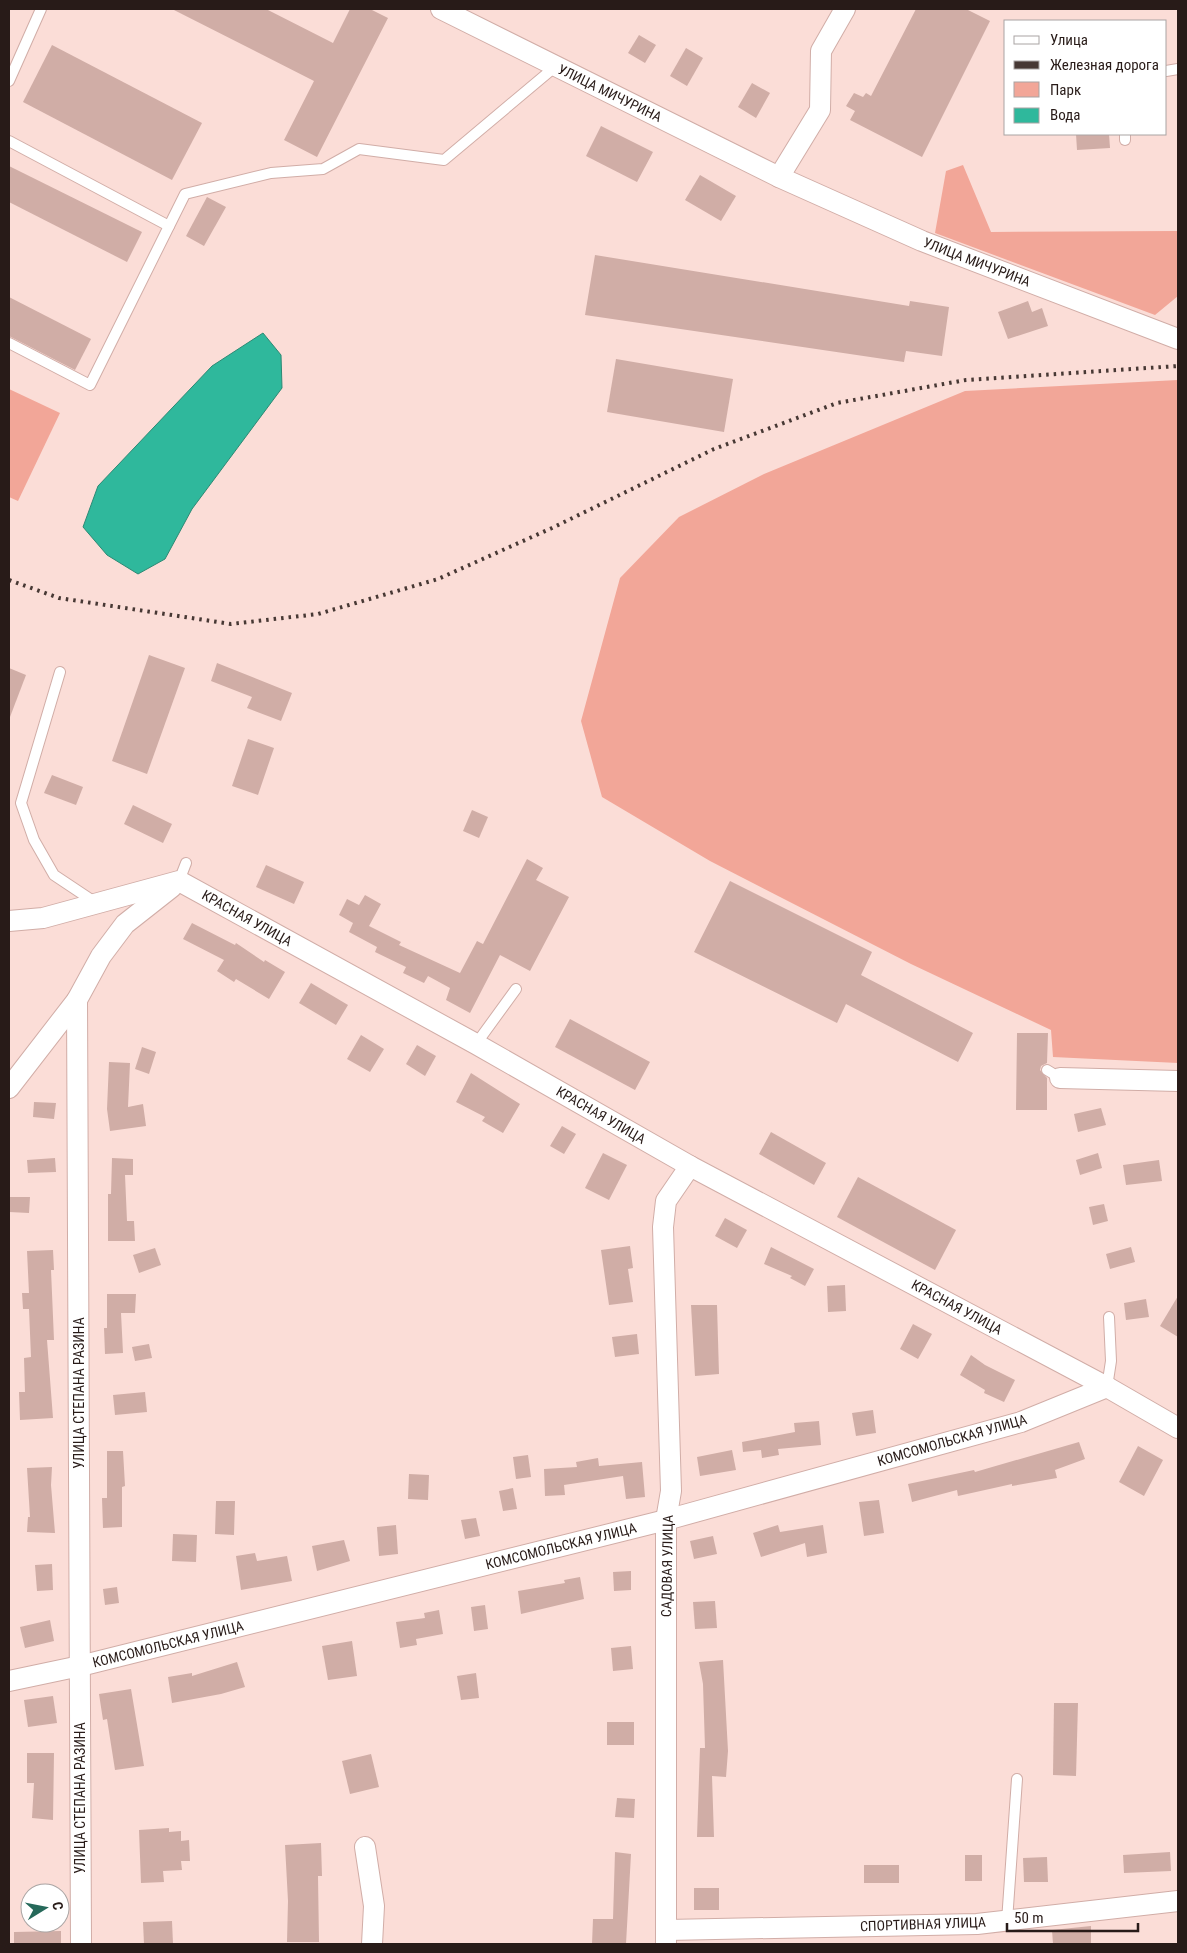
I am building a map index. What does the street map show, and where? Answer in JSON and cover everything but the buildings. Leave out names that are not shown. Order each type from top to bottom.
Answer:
[{"type":"street","name":"УЛИЦА МИЧУРИНА","points":[[441,9],[779,176],[922,241],[1177,338]]},
{"type":"street","points":[[779,176],[820,110],[821,51],[845,9]]},
{"type":"street","points":[[9,921],[43,918],[97,904],[183,872]]},
{"type":"street","name":"УЛИЦА СТЕПАНА РАЗИНА","points":[[81,1944],[78,1000],[101,956],[125,924],[183,872]]},
{"type":"street","name":"КРАСНАЯ УЛИЦА","points":[[183,872],[476,1044],[690,1166],[1107,1387],[1178,1428]]},
{"type":"street","points":[[9,1088],[78,1000]]},
{"type":"street","points":[[1054,1074],[1178,1080]]},
{"type":"street","name":"САДОВАЯ УЛИЦА","points":[[667,1937],[666,1520],[671,1491],[663,1227],[666,1201],[690,1166]]},
{"type":"street","name":"КОМСОМОЛЬСКАЯ УЛИЦА","points":[[9,1681],[80,1666],[666,1520],[1021,1422],[1107,1387]]},
{"type":"street","points":[[365,1847],[374,1906],[372,1944]]},
{"type":"street","name":"СПОРТИВНАЯ УЛИЦА","points":[[667,1937],[977,1924],[1178,1901]]},
{"type":"lane","points":[[9,81],[41,9]]},
{"type":"lane","points":[[9,343],[90,385],[185,194],[270,173],[323,169],[359,149],[444,160],[556,66]]},
{"type":"lane","points":[[9,141],[169,226]]},
{"type":"lane","points":[[60,672],[21,803],[34,840],[54,874],[97,904]]},
{"type":"lane","points":[[476,1044],[516,989]]},
{"type":"lane","points":[[1107,1387],[1111,1361],[1109,1318]]},
{"type":"lane","points":[[1007,1921],[1017,1779]]},
{"type":"green space","points":[[963,165],[991,232],[1178,231],[1178,296],[1155,315],[935,233],[946,171]]},
{"type":"green space","points":[[1178,380],[1178,1063],[1053,1057],[1051,1030],[911,964],[710,861],[602,797],[581,721],[620,578],[679,517],[764,474],[965,391]]},
{"type":"green space","points":[[9,389],[60,413],[18,501],[9,497]]},
{"type":"water","points":[[263,333],[281,355],[282,388],[192,509],[165,559],[138,574],[107,555],[83,527],[98,486],[212,366]]},
{"type":"railway","points":[[9,580],[59,598],[231,624],[318,614],[438,579],[552,528],[714,449],[837,403],[966,380],[1178,366]]}]
